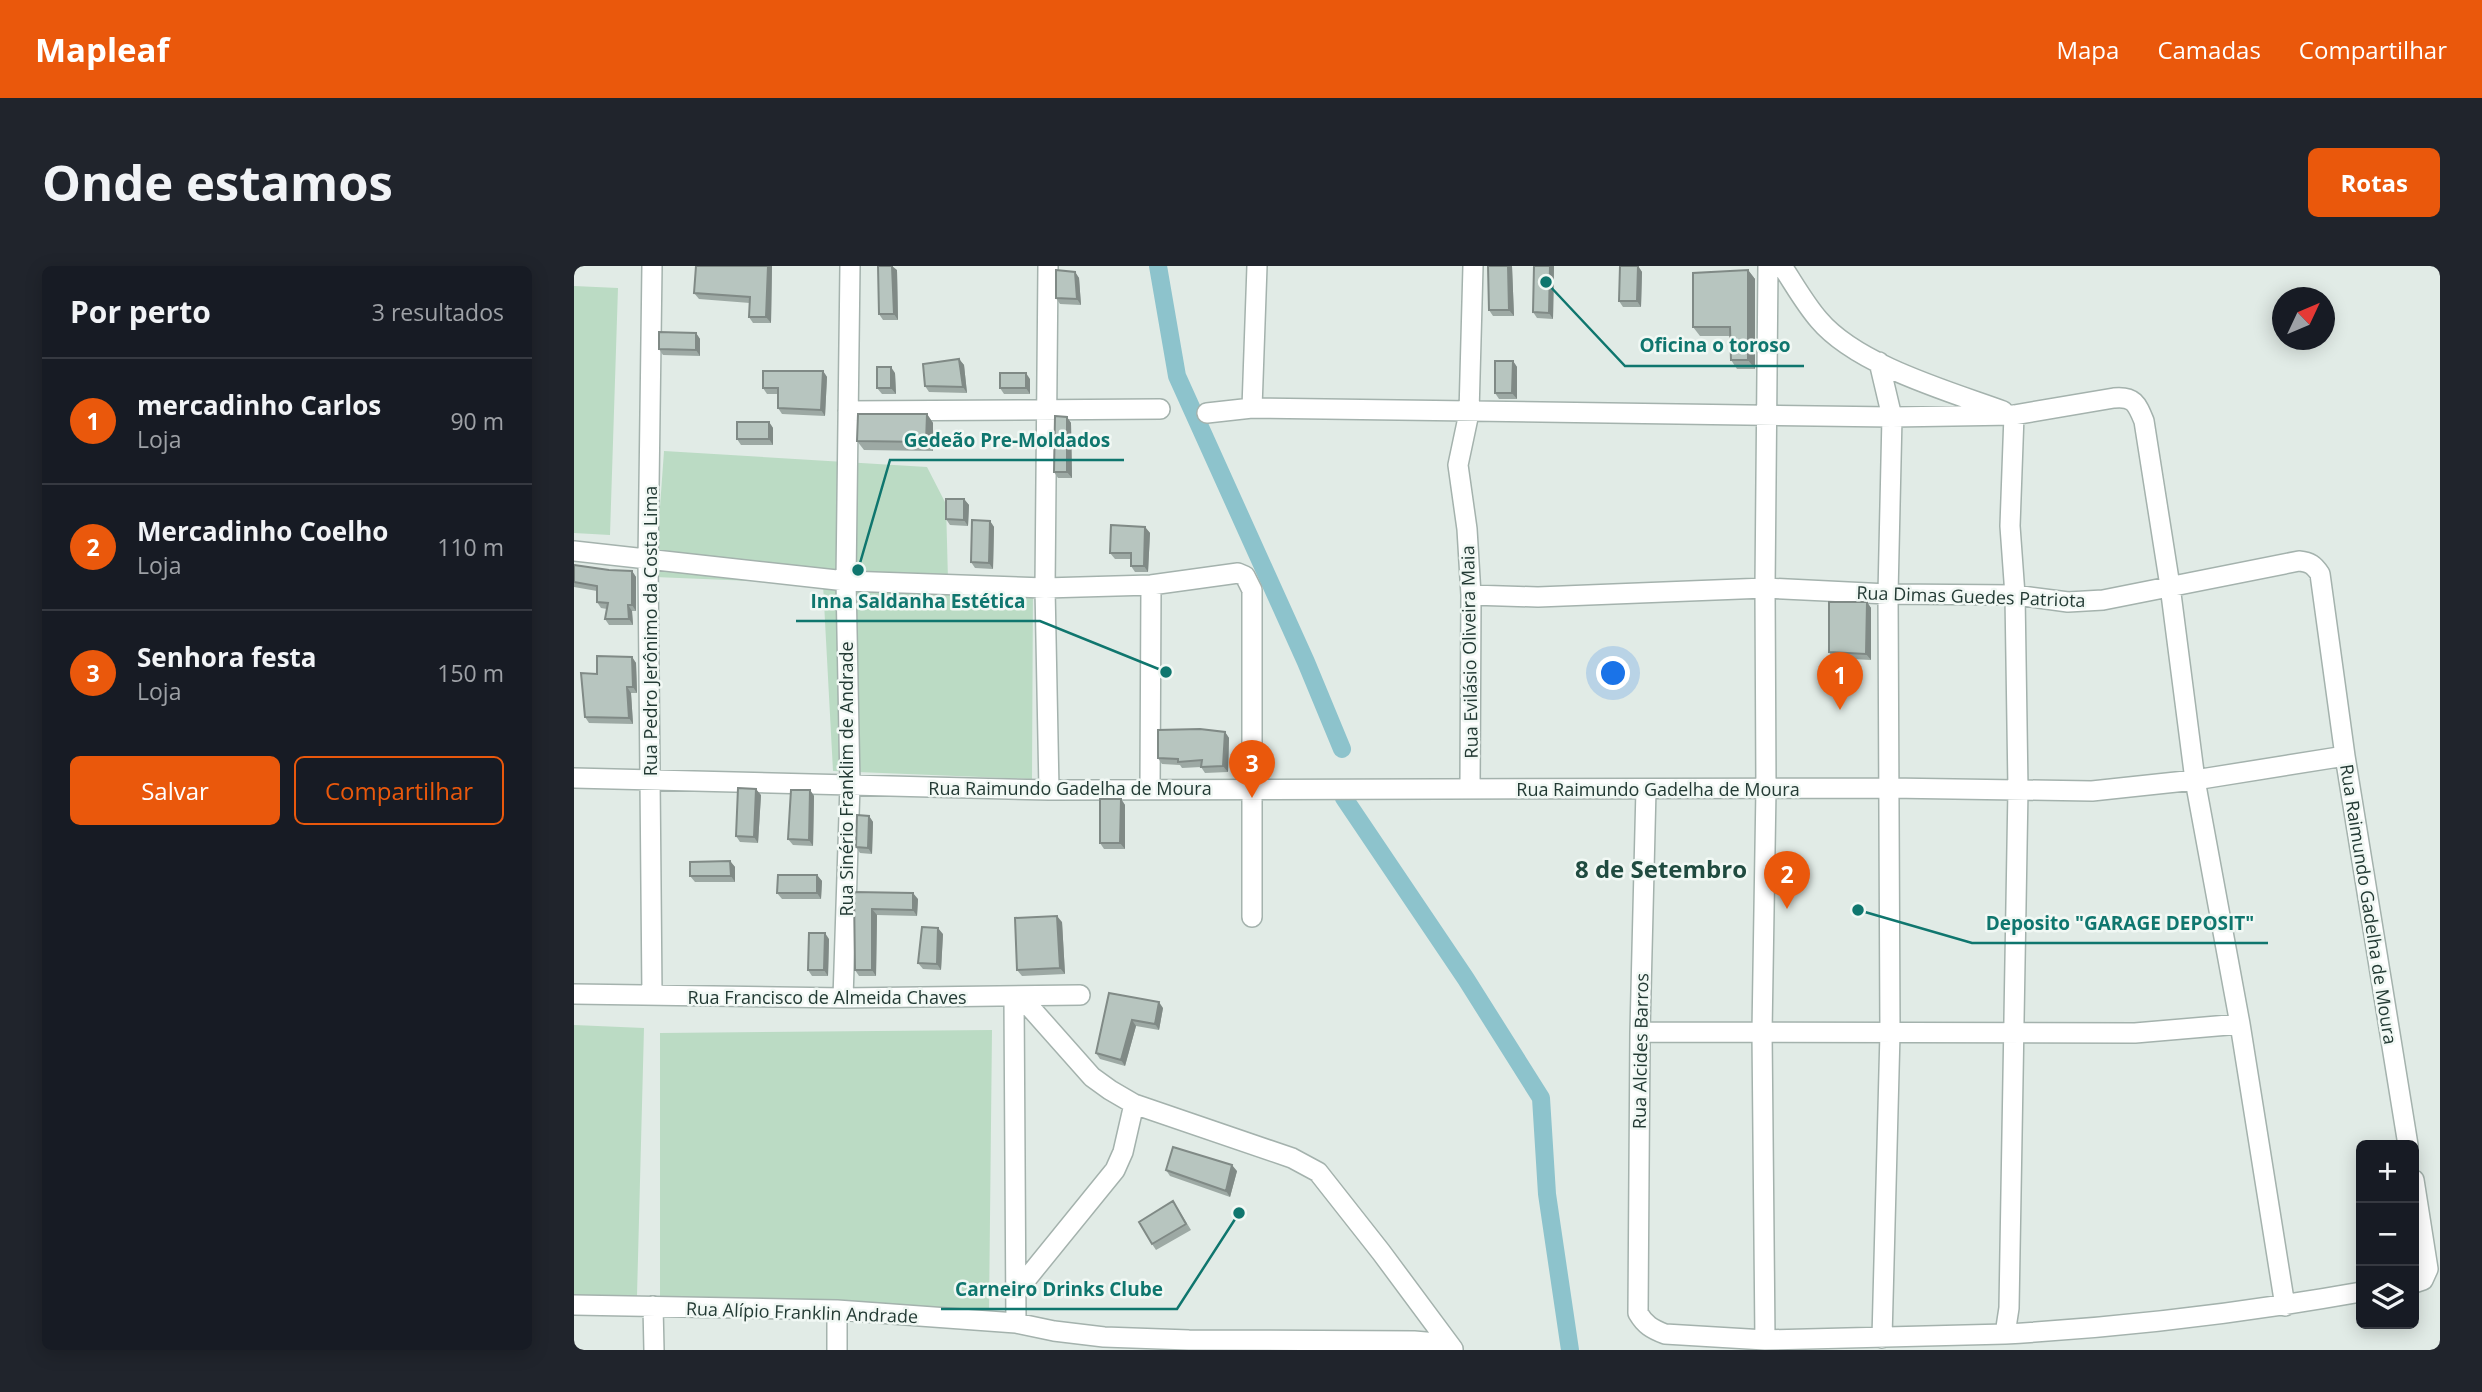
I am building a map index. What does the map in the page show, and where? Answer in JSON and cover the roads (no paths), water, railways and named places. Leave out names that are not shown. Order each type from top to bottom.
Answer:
[{"type":"street","name":"Rua Pedro Jerônimo da Costa Lima","points":[[652,266],[648,561],[652,995]]},
{"type":"street","name":"Rua Sinério Franklim de Andrade","points":[[843,998],[850,785],[846,581],[850,266]]},
{"type":"street","points":[[1048,266],[1045,588],[1049,790]]},
{"type":"street","points":[[1252,408],[1257,266]]},
{"type":"street","name":"Rua Evilásio Oliveira Maia","points":[[1470,788],[1471,595],[1467,529],[1458,465],[1469,413],[1473,266]]},
{"type":"street","points":[[1768,266],[1762,1032],[1765,1340],[2005,1334],[2159,1322],[2285,1306],[2356,1293]]},
{"type":"street","points":[[1782,266],[1819,321],[1844,342],[1910,376],[2014,415]]},
{"type":"street","points":[[1879,362],[1892,417],[1888,594],[1890,1033],[1882,1338]]},
{"type":"street","points":[[1207,412],[1252,408],[1892,417],[2014,415],[2125,397],[2137,404],[2144,421],[2195,780],[2240,1024],[2285,1306]]},
{"type":"street","points":[[848,411],[1160,409]]},
{"type":"street","points":[[2005,1334],[2008,1308],[2018,789],[2015,594],[2010,526],[2014,415]]},
{"type":"street","points":[[574,551],[846,581],[1045,588],[1151,585],[1238,573],[1245,576],[1252,590],[1252,917]]},
{"type":"street","name":"Rua Dimas Guedes Patriota","points":[[1471,595],[1538,597],[1765,588],[1888,594],[2015,594],[2068,602],[2090,601],[2299,561],[2314,566],[2320,574],[2345,756]]},
{"type":"street","points":[[1150,790],[1151,585]]},
{"type":"street","name":"Rua Raimundo Gadelha de Moura","points":[[574,778],[1049,790],[1890,788],[2092,791],[2195,780],[2345,756],[2407,1140]]},
{"type":"street","name":"Rua Alcides Barros","points":[[1646,789],[1640,1032],[1639,1313],[1652,1329],[1665,1334],[1765,1340]]},
{"type":"street","name":"Rua Francisco de Almeida Chaves","points":[[574,994],[843,998],[1080,995]]},
{"type":"street","points":[[1018,997],[1092,1077],[1110,1090],[1134,1104],[1292,1158],[1318,1172],[1452,1347]]},
{"type":"street","points":[[1016,1323],[1018,997]]},
{"type":"street","points":[[1640,1032],[2134,1033],[2240,1024]]},
{"type":"street","points":[[1016,1292],[1115,1170],[1123,1152],[1134,1104]]},
{"type":"street","points":[[2416,1203],[2421,1276]]},
{"type":"street","name":"Rua Alípio Franklin Andrade","points":[[574,1305],[837,1310],[1016,1323],[1104,1337],[1452,1347]]},
{"type":"street","points":[[653,1306],[654,1350]]},
{"type":"street","points":[[837,1310],[837,1350]]},
{"type":"waterway","points":[[1158,266],[1177,376],[1306,662],[1342,749]]},
{"type":"waterway","points":[[1344,798],[1466,979],[1541,1098],[1547,1194],[1570,1350]]},
{"type":"place","name":"Oficina o toroso","points":[[1546,282]]},
{"type":"place","name":"Gedeão Pre-Moldados","points":[[858,570]]},
{"type":"place","name":"Inna Saldanha Estética","points":[[1166,672]]},
{"type":"place","name":"mercadinho Carlos","points":[[1840,710]]},
{"type":"place","name":"Senhora festa","points":[[1252,798]]},
{"type":"place","name":"Mercadinho Coelho","points":[[1787,909]]},
{"type":"place","name":"Deposito \"GARAGE DEPOSIT\"","points":[[1858,910]]},
{"type":"place","name":"Carneiro Drinks Clube","points":[[1239,1213]]},
{"type":"district","name":"8 de Setembro","points":[[1661,868]]}]
